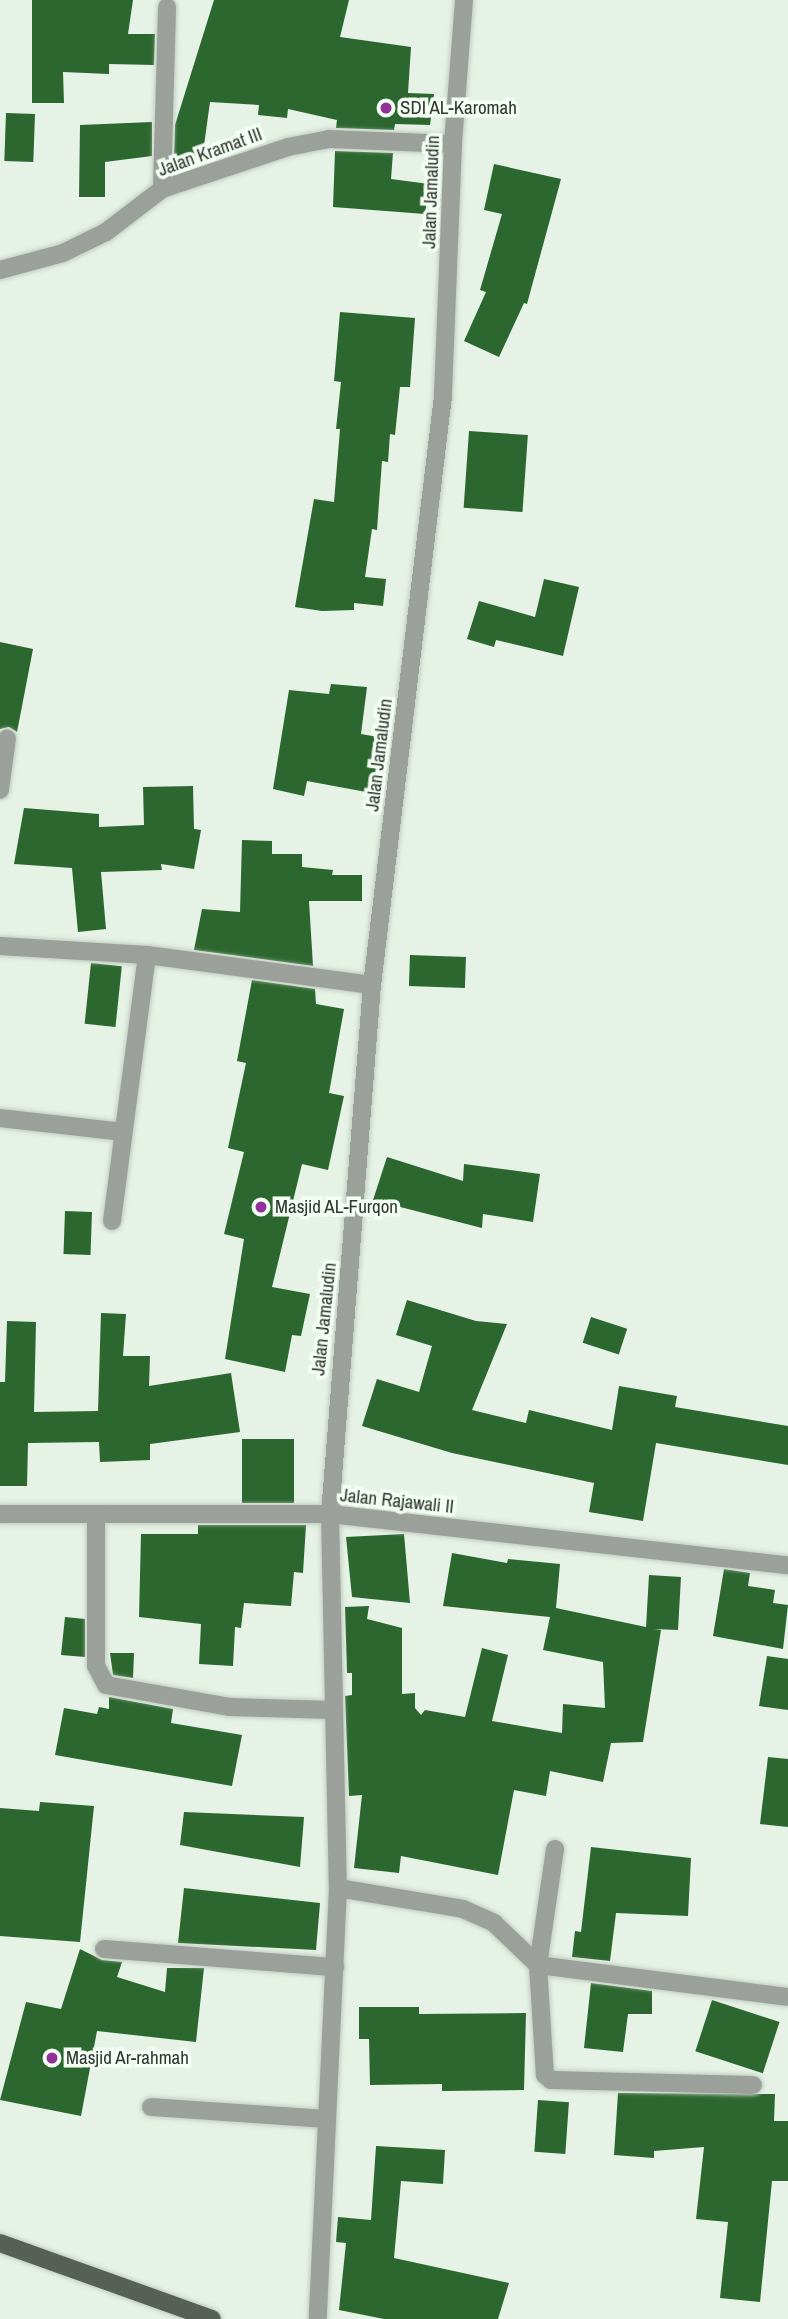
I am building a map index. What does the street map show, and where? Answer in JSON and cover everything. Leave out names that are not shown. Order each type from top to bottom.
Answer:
[{"type":"main road","points":[[0,2243],[212,2319]]},
{"type":"street","name":"Jalan Jamaludin","points":[[318,2319],[325,2119],[338,1888],[332,1710],[330,1514],[372,985],[443,396],[453,144],[464,0]]},
{"type":"street","points":[[162,189],[167,7]]},
{"type":"street","name":"Jalan Kramat III","points":[[0,270],[63,253],[106,232],[162,189],[247,158],[329,139],[453,144]]},
{"type":"street","points":[[0,790],[8,738]]},
{"type":"street","points":[[0,946],[147,955],[372,985]]},
{"type":"street","points":[[112,1221],[147,955]]},
{"type":"street","points":[[0,1118],[123,1132]]},
{"type":"street","name":"Jalan Rajawali II","points":[[0,1514],[330,1514],[788,1565]]},
{"type":"street","points":[[96,1515],[96,1666],[106,1685],[229,1707],[332,1710]]},
{"type":"street","points":[[555,1849],[538,1965],[542,2069],[551,2080],[753,2085]]},
{"type":"street","points":[[338,1888],[463,1909],[494,1923],[538,1965],[788,1997]]},
{"type":"street","points":[[104,1950],[335,1967]]},
{"type":"street","points":[[150,2107],[325,2119]]},
{"type":"building","points":[[32,0],[133,0],[128,34],[155,34],[154,65],[109,64],[109,74],[63,72],[64,103],[32,103]]},
{"type":"building","points":[[214,0],[349,0],[340,37],[411,47],[408,93],[434,94],[430,125],[395,124],[394,130],[336,128],[337,120],[288,109],[287,118],[258,115],[259,105],[210,102],[202,160],[174,158],[175,125]]},
{"type":"building","points":[[6,113],[35,114],[33,162],[4,161]]},
{"type":"building","points":[[152,122],[152,156],[105,162],[105,197],[79,197],[80,125]]},
{"type":"building","points":[[335,151],[393,153],[391,179],[429,184],[425,214],[333,207]]},
{"type":"building","points":[[494,164],[561,179],[527,304],[524,303],[499,357],[464,341],[486,292],[480,290],[502,214],[484,210]]},
{"type":"building","points":[[340,312],[415,318],[410,387],[400,387],[395,435],[390,434],[388,462],[382,461],[377,530],[372,529],[365,577],[386,579],[383,606],[354,603],[354,610],[322,611],[295,607],[314,499],[334,502],[340,429],[336,429],[341,382],[334,381]]},
{"type":"building","points":[[469,431],[528,435],[522,512],[464,508]]},
{"type":"building","points":[[544,579],[579,587],[563,656],[496,640],[494,647],[467,639],[479,601],[535,617]]},
{"type":"building","points":[[0,642],[33,649],[17,732],[9,727],[0,729]]},
{"type":"building","points":[[331,684],[367,687],[361,734],[389,739],[377,794],[307,781],[304,796],[273,789],[289,690],[329,694]]},
{"type":"building","points":[[193,786],[194,829],[201,830],[194,869],[161,864],[162,870],[101,872],[106,929],[78,932],[72,868],[14,864],[24,808],[99,814],[99,827],[144,825],[143,787]]},
{"type":"building","points":[[242,840],[272,841],[272,854],[302,854],[302,867],[333,870],[332,875],[362,875],[362,901],[309,901],[313,966],[194,950],[202,909],[240,912]]},
{"type":"building","points":[[410,955],[466,957],[465,988],[409,986]]},
{"type":"building","points":[[91,963],[122,966],[115,1027],[85,1024]]},
{"type":"building","points":[[252,980],[315,989],[316,1004],[344,1009],[329,1093],[344,1096],[328,1170],[302,1164],[272,1287],[310,1294],[301,1336],[292,1335],[285,1372],[225,1359],[244,1239],[224,1234],[244,1152],[228,1148],[246,1063],[237,1061]]},
{"type":"building","points":[[387,1157],[463,1181],[464,1164],[540,1174],[533,1222],[483,1214],[482,1228],[373,1200]]},
{"type":"building","points":[[65,1211],[92,1212],[90,1255],[63,1254]]},
{"type":"building","points":[[407,1300],[476,1321],[507,1324],[472,1410],[526,1423],[529,1410],[612,1430],[619,1386],[677,1396],[675,1407],[788,1426],[788,1465],[656,1443],[643,1521],[589,1512],[594,1483],[452,1453],[362,1426],[377,1379],[419,1392],[432,1346],[396,1335]]},
{"type":"building","points":[[101,1313],[126,1314],[123,1356],[150,1356],[149,1386],[231,1373],[240,1432],[150,1444],[150,1460],[100,1462],[99,1442],[28,1443],[27,1486],[0,1486],[0,1382],[5,1382],[7,1321],[36,1322],[34,1412],[98,1411]]},
{"type":"building","points":[[591,1317],[627,1329],[619,1354],[583,1343]]},
{"type":"building","points":[[242,1439],[294,1439],[294,1503],[242,1503]]},
{"type":"building","points":[[198,1525],[306,1525],[303,1573],[294,1572],[291,1606],[244,1603],[241,1628],[235,1627],[233,1666],[199,1664],[201,1624],[139,1617],[141,1534],[198,1534]]},
{"type":"building","points":[[404,1534],[410,1603],[352,1597],[346,1537]]},
{"type":"building","points":[[452,1553],[507,1563],[508,1559],[560,1564],[556,1608],[646,1627],[649,1575],[681,1577],[678,1630],[654,1629],[661,1630],[643,1742],[611,1743],[603,1782],[550,1771],[546,1796],[514,1790],[498,1875],[401,1856],[399,1873],[354,1868],[362,1795],[349,1796],[345,1696],[352,1695],[352,1673],[347,1673],[345,1607],[369,1606],[367,1619],[402,1628],[402,1694],[415,1693],[415,1708],[421,1715],[425,1710],[465,1717],[482,1648],[508,1655],[492,1721],[562,1733],[563,1704],[605,1708],[603,1662],[543,1650],[550,1617],[443,1606]]},
{"type":"building","points":[[724,1569],[750,1573],[748,1586],[775,1590],[773,1603],[788,1605],[783,1649],[713,1636]]},
{"type":"building","points":[[65,1617],[85,1619],[85,1657],[61,1655]]},
{"type":"building","points":[[110,1653],[134,1653],[133,1678],[113,1675]]},
{"type":"building","points":[[767,1656],[788,1659],[788,1710],[759,1706]]},
{"type":"building","points":[[109,1697],[173,1709],[171,1723],[242,1735],[232,1786],[55,1755],[64,1708],[97,1714],[99,1707],[109,1709]]},
{"type":"building","points":[[768,1757],[788,1759],[788,1827],[760,1824]]},
{"type":"building","points":[[40,1802],[94,1806],[80,1942],[0,1936],[0,1808],[39,1811]]},
{"type":"building","points":[[184,1812],[304,1817],[300,1867],[180,1845]]},
{"type":"building","points":[[591,1847],[691,1858],[688,1916],[616,1913],[610,1961],[572,1957],[575,1931],[581,1932]]},
{"type":"building","points":[[184,1888],[320,1903],[316,1950],[178,1943]]},
{"type":"building","points":[[80,1949],[102,1960],[122,1962],[117,1977],[165,1992],[167,1968],[204,1968],[196,2042],[97,2031],[81,2116],[0,2100],[26,2002],[61,2009]]},
{"type":"building","points":[[591,1983],[652,1991],[652,2014],[628,2014],[623,2052],[584,2048]]},
{"type":"building","points":[[712,2000],[780,2022],[763,2073],[695,2051]]},
{"type":"building","points":[[359,2007],[419,2007],[419,2014],[526,2013],[524,2090],[442,2091],[442,2084],[370,2085],[369,2039],[359,2039]]},
{"type":"building","points":[[618,2093],[775,2094],[774,2121],[788,2121],[788,2181],[772,2181],[760,2302],[720,2298],[728,2222],[696,2219],[704,2147],[654,2151],[654,2158],[614,2155]]},
{"type":"building","points":[[538,2100],[569,2102],[565,2154],[534,2152]]},
{"type":"building","points":[[376,2146],[445,2150],[443,2184],[401,2181],[394,2258],[509,2283],[498,2319],[384,2319],[339,2310],[346,2243],[336,2242],[338,2217],[371,2220]]},
{"type":"place","name":"SDI AL-Karomah","points":[[386,108]]},
{"type":"place","name":"Masjid AL-Furqon","points":[[261,1207]]},
{"type":"place","name":"Masjid Ar-rahmah","points":[[52,2058]]}]
